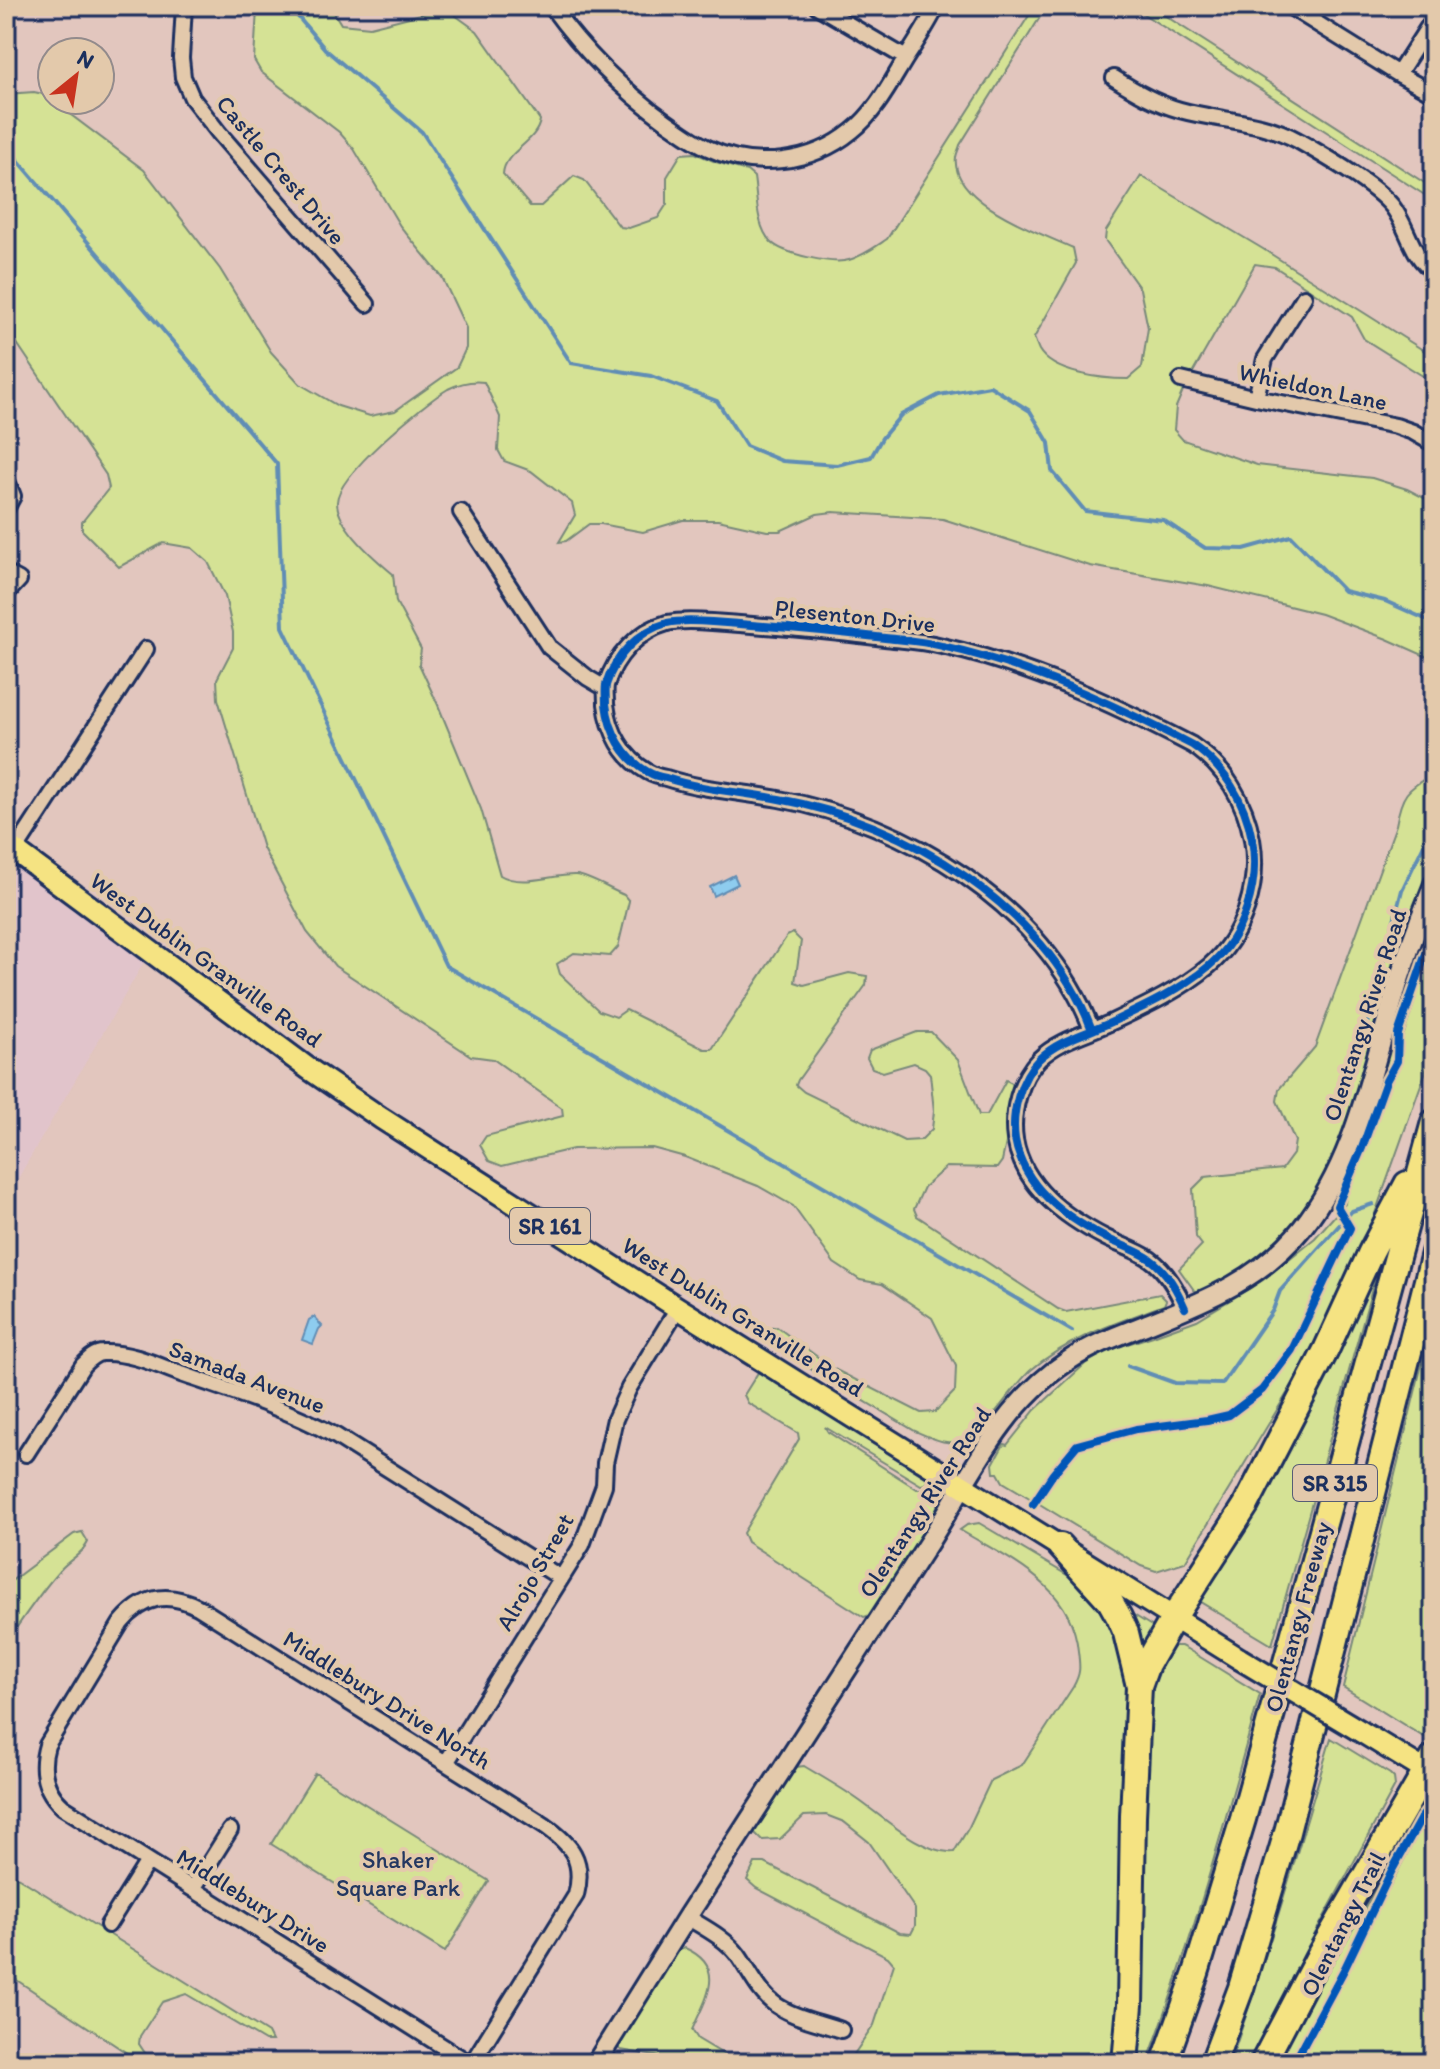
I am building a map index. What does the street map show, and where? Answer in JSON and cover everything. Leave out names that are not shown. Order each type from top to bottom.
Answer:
[{"type":"highway","name":"Olentangy Freeway","points":[[1164,2063],[1196,1973],[1243,1819],[1434,1122]]},
{"type":"highway","points":[[1139,1686],[1147,1664],[1174,1617],[1246,1505],[1326,1350],[1371,1252],[1427,1147]]},
{"type":"highway","name":"Olentangy Freeway","points":[[1213,2063],[1241,1988],[1287,1832],[1434,1253]]},
{"type":"highway","points":[[1060,1546],[1103,1593],[1119,1617],[1139,1686],[1130,2005],[1125,2063]]},
{"type":"highway","points":[[1263,2063],[1320,1954],[1432,1769]]},
{"type":"main road","name":"West Dublin Granville Road","points":[[11,848],[309,1069],[426,1148],[1240,1659],[1360,1731],[1432,1769]]},
{"type":"main road","name":"Olentangy River Road","points":[[596,2063],[964,1485],[983,1449],[1014,1408],[1039,1381],[1069,1360],[1103,1341],[1219,1294],[1259,1271],[1302,1228],[1330,1185],[1357,1125],[1413,935],[1434,884]]},
{"type":"street","name":"Castle Crest Drive","points":[[184,6],[181,58],[183,77],[192,98],[367,304]]},
{"type":"street","points":[[551,6],[589,55],[635,99],[708,148],[733,157],[761,161],[788,160],[815,152],[851,132],[878,103],[937,6]]},
{"type":"street","points":[[817,6],[906,58]]},
{"type":"street","points":[[1289,6],[1434,94]]},
{"type":"street","points":[[1398,74],[1434,18]]},
{"type":"street","points":[[1114,78],[1164,105],[1270,128],[1297,140],[1369,186],[1390,204],[1402,221],[1418,257],[1434,272]]},
{"type":"street","points":[[1256,398],[1265,359],[1304,297]]},
{"type":"street","name":"Whieldon Lane","points":[[1181,380],[1396,426],[1434,444]]},
{"type":"street","points":[[6,478],[13,496],[6,509]]},
{"type":"street","points":[[461,512],[549,647],[605,688],[608,720],[622,749],[648,773],[682,784],[779,799],[855,819],[903,840],[964,876],[997,900],[1037,939],[1065,976],[1092,1030]]},
{"type":"street","points":[[6,573],[19,580],[6,594]]},
{"type":"street","name":"Plesenton Drive","points":[[605,688],[621,654],[642,635],[667,623],[694,621],[838,632],[941,645],[1010,665],[1117,708],[1204,753],[1222,771],[1238,794],[1249,821],[1255,853],[1254,880],[1245,914],[1232,939],[1210,965],[1184,984],[1113,1022],[1065,1041],[1038,1060],[1022,1086],[1016,1112],[1015,1138],[1025,1168],[1039,1190],[1081,1224],[1149,1258],[1178,1293],[1185,1308]]},
{"type":"street","points":[[11,848],[146,649]]},
{"type":"street","name":"Alrojo Street","points":[[446,1763],[582,1545],[604,1485],[605,1463],[615,1419],[629,1388],[678,1308]]},
{"type":"street","name":"Samada Avenue","points":[[26,1454],[91,1357],[101,1352],[131,1356],[306,1420],[561,1578]]},
{"type":"street","name":"Middlebury Drive North","points":[[156,1599],[177,1598],[198,1607],[556,1833],[570,1847],[578,1865],[579,1885],[572,1905],[470,2063]]},
{"type":"street","name":"Middlebury Drive","points":[[156,1599],[136,1608],[121,1623],[51,1736],[44,1756],[44,1778],[56,1801],[470,2063]]},
{"type":"street","points":[[193,1889],[230,1830]]},
{"type":"street","points":[[108,1925],[148,1861]]},
{"type":"street","points":[[687,1917],[724,1941],[757,1985],[778,2006],[792,2014],[841,2030]]},
{"type":"shaded area","points":[[6,851],[147,957],[6,1199]]},
{"type":"green space","points":[[252,6],[335,6],[333,11],[341,24],[370,27],[448,10],[477,31],[540,120],[533,135],[509,159],[503,174],[530,206],[541,206],[574,176],[584,180],[620,227],[629,228],[658,218],[667,204],[667,177],[681,154],[695,153],[747,171],[754,177],[762,228],[771,242],[797,254],[842,261],[859,256],[887,239],[1035,6],[1047,6],[960,145],[956,157],[958,173],[967,188],[982,202],[1000,214],[1073,248],[1076,263],[1034,338],[1046,358],[1079,374],[1106,378],[1128,379],[1142,367],[1148,328],[1140,289],[1105,240],[1106,231],[1141,176],[1434,357],[1434,383],[1364,339],[1352,317],[1275,267],[1255,264],[1184,388],[1176,407],[1174,430],[1183,440],[1257,465],[1372,478],[1407,489],[1434,503],[1434,660],[1321,614],[1208,586],[1090,566],[943,519],[833,512],[817,514],[780,531],[718,520],[683,520],[643,532],[589,524],[566,541],[559,542],[575,515],[572,503],[531,471],[504,461],[498,450],[500,417],[484,382],[461,384],[436,397],[366,458],[341,490],[337,502],[343,521],[359,542],[393,574],[396,602],[421,649],[419,664],[481,809],[500,875],[518,880],[581,876],[624,895],[629,901],[618,947],[610,956],[574,953],[557,964],[560,974],[599,1011],[616,1017],[626,1010],[704,1049],[712,1049],[787,936],[793,933],[801,941],[795,982],[804,985],[849,973],[867,976],[866,985],[798,1080],[796,1085],[804,1092],[904,1141],[921,1140],[932,1129],[934,1111],[930,1074],[914,1063],[883,1072],[872,1068],[867,1058],[870,1050],[917,1032],[931,1032],[958,1060],[979,1115],[987,1115],[1006,1080],[1017,1092],[1002,1161],[997,1168],[946,1167],[924,1187],[914,1209],[917,1216],[1066,1312],[1160,1294],[1166,1300],[1164,1305],[1094,1332],[1045,1359],[1024,1377],[984,1426],[968,1439],[948,1442],[915,1431],[777,1349],[763,1336],[766,1329],[777,1327],[834,1369],[921,1413],[935,1412],[955,1391],[956,1366],[932,1318],[882,1284],[860,1280],[834,1263],[793,1206],[758,1186],[685,1157],[652,1148],[573,1149],[502,1166],[489,1161],[480,1145],[486,1136],[563,1116],[562,1108],[493,1059],[471,1056],[335,966],[307,932],[263,848],[218,699],[217,679],[233,648],[233,632],[225,596],[208,562],[192,548],[163,543],[119,567],[82,530],[82,522],[109,488],[106,475],[6,327],[6,94],[36,92],[36,116],[72,116],[144,170],[220,269],[271,352],[300,384],[338,406],[370,416],[395,411],[457,367],[466,348],[466,328],[442,277],[400,226],[354,149],[339,132],[261,72],[254,60],[257,9]]},
{"type":"green space","points":[[1131,6],[1150,6],[1434,189],[1434,201]]},
{"type":"green space","points":[[1434,773],[1434,869],[1421,900],[1350,1126],[1309,1209],[1269,1253],[1211,1290],[1198,1292],[1179,1269],[1202,1245],[1196,1237],[1193,1189],[1205,1177],[1282,1169],[1293,1154],[1295,1141],[1277,1101],[1279,1089],[1315,1047],[1401,805],[1412,788]]},
{"type":"green space","points":[[1434,902],[1434,931],[1402,1015],[1394,1039],[1394,1057],[1382,1084],[1380,1080],[1405,990]]},
{"type":"green space","points":[[1434,950],[1434,1048],[1367,1236],[1306,1362],[1185,1562],[1156,1571],[1141,1566],[1038,1503],[1045,1492],[1045,1484],[1033,1500],[1003,1482],[998,1473],[994,1473],[993,1464],[1004,1444],[1007,1445],[1035,1410],[1085,1364],[1111,1349],[1197,1320],[1263,1280],[1315,1238],[1345,1204],[1382,1096],[1401,1061],[1402,1040]]},
{"type":"green space","points":[[1381,1257],[1272,1645],[1202,1603],[1199,1595]]},
{"type":"green space","points":[[1430,1331],[1434,1332],[1430,1450],[1434,1499],[1434,1734],[1430,1738],[1343,1687]]},
{"type":"green space","points":[[759,1371],[930,1480],[921,1485],[825,1427],[828,1432],[917,1489],[928,1489],[936,1483],[939,1499],[934,1515],[871,1615],[864,1617],[747,1542],[743,1533],[799,1439],[798,1433],[748,1403],[744,1395]]},
{"type":"green space","points":[[979,1523],[1089,1588],[1110,1614],[1128,1675],[1124,1720],[1126,1932],[1117,2063],[848,2063],[874,2025],[894,1964],[888,1957],[756,1888],[747,1880],[755,1863],[765,1863],[900,1933],[911,1934],[915,1926],[915,1909],[869,1842],[844,1822],[826,1815],[804,1816],[780,1839],[762,1840],[754,1832],[796,1767],[804,1766],[838,1786],[916,1841],[954,1852],[991,1780],[1022,1765],[1073,1687],[1079,1674],[1079,1657],[1073,1628],[1064,1608],[1036,1577],[960,1530]]},
{"type":"green space","points":[[82,1532],[88,1542],[86,1546],[53,1578],[6,1643],[6,1585],[74,1534]]},
{"type":"green space","points":[[1124,1609],[1158,1630],[1142,1657]]},
{"type":"green space","points":[[1174,1646],[1187,1649],[1260,1694],[1179,1972],[1147,2063],[1132,2063],[1150,1706],[1160,1666]]},
{"type":"green space","points":[[1331,1738],[1390,1774],[1395,1786],[1304,1954],[1254,2063],[1230,2063],[1270,1942]]},
{"type":"green space","name":"Shaker Square Park","points":[[315,1773],[489,1881],[445,1952],[271,1844]]},
{"type":"green space","points":[[1423,1801],[1422,1812],[1290,2063],[1278,2063],[1305,2009],[1363,1912]]},
{"type":"green space","points":[[1434,1819],[1434,2063],[1297,2063],[1425,1821]]},
{"type":"green space","points":[[6,1870],[268,2033],[272,2041],[265,2041],[186,1994],[162,2002],[140,2036],[139,2044],[145,2053],[161,2063],[142,2063],[6,1973],[9,1894]]},
{"type":"green space","points":[[685,1948],[706,1964],[710,1974],[707,1995],[692,2030],[698,2039],[738,2063],[679,2063],[617,2047],[672,1953]]},
{"type":"water","points":[[734,875],[738,884],[714,896],[710,887]]},
{"type":"water","points":[[314,1317],[322,1326],[313,1344],[302,1340],[309,1320]]},
{"type":"waterway","points":[[289,6],[325,49],[422,132],[571,363],[651,376],[717,401],[746,446],[782,461],[837,465],[871,457],[901,415],[939,395],[990,386],[1030,411],[1049,443],[1052,471],[1085,511],[1163,520],[1205,548],[1244,549],[1291,536],[1344,591],[1385,601],[1434,623]]},
{"type":"waterway","points":[[6,146],[277,464],[283,627],[446,966],[1072,1331]]},
{"type":"waterway","points":[[1360,1051],[1402,890],[1434,824]]},
{"type":"waterway","points":[[1128,1366],[1175,1383],[1222,1384],[1273,1310],[1280,1291],[1352,1211],[1373,1204]]},
{"type":"cycle path","points":[[1092,1030],[1070,985],[1041,944],[1006,908],[965,876],[921,849],[827,810],[680,782],[654,775],[639,766],[619,743],[610,724],[606,704],[606,685],[610,674],[629,646],[656,627],[684,621],[798,629],[935,644],[1007,664],[1101,701],[1192,745],[1224,774],[1244,811],[1254,856],[1254,874],[1247,908],[1232,940],[1209,966],[1176,990],[1047,1052],[1027,1076],[1018,1096],[1014,1118],[1020,1156],[1036,1186],[1076,1220],[1150,1259],[1171,1281],[1185,1308]]},
{"type":"cycle path","points":[[1033,1504],[1077,1445],[1136,1429],[1229,1415],[1262,1390],[1292,1350],[1350,1228],[1337,1206],[1386,1081],[1397,1061],[1398,1034],[1434,938]]},
{"type":"cycle path","name":"Olentangy Trail","points":[[1294,2063],[1345,1968],[1391,1872],[1421,1818],[1434,1808]]}]
